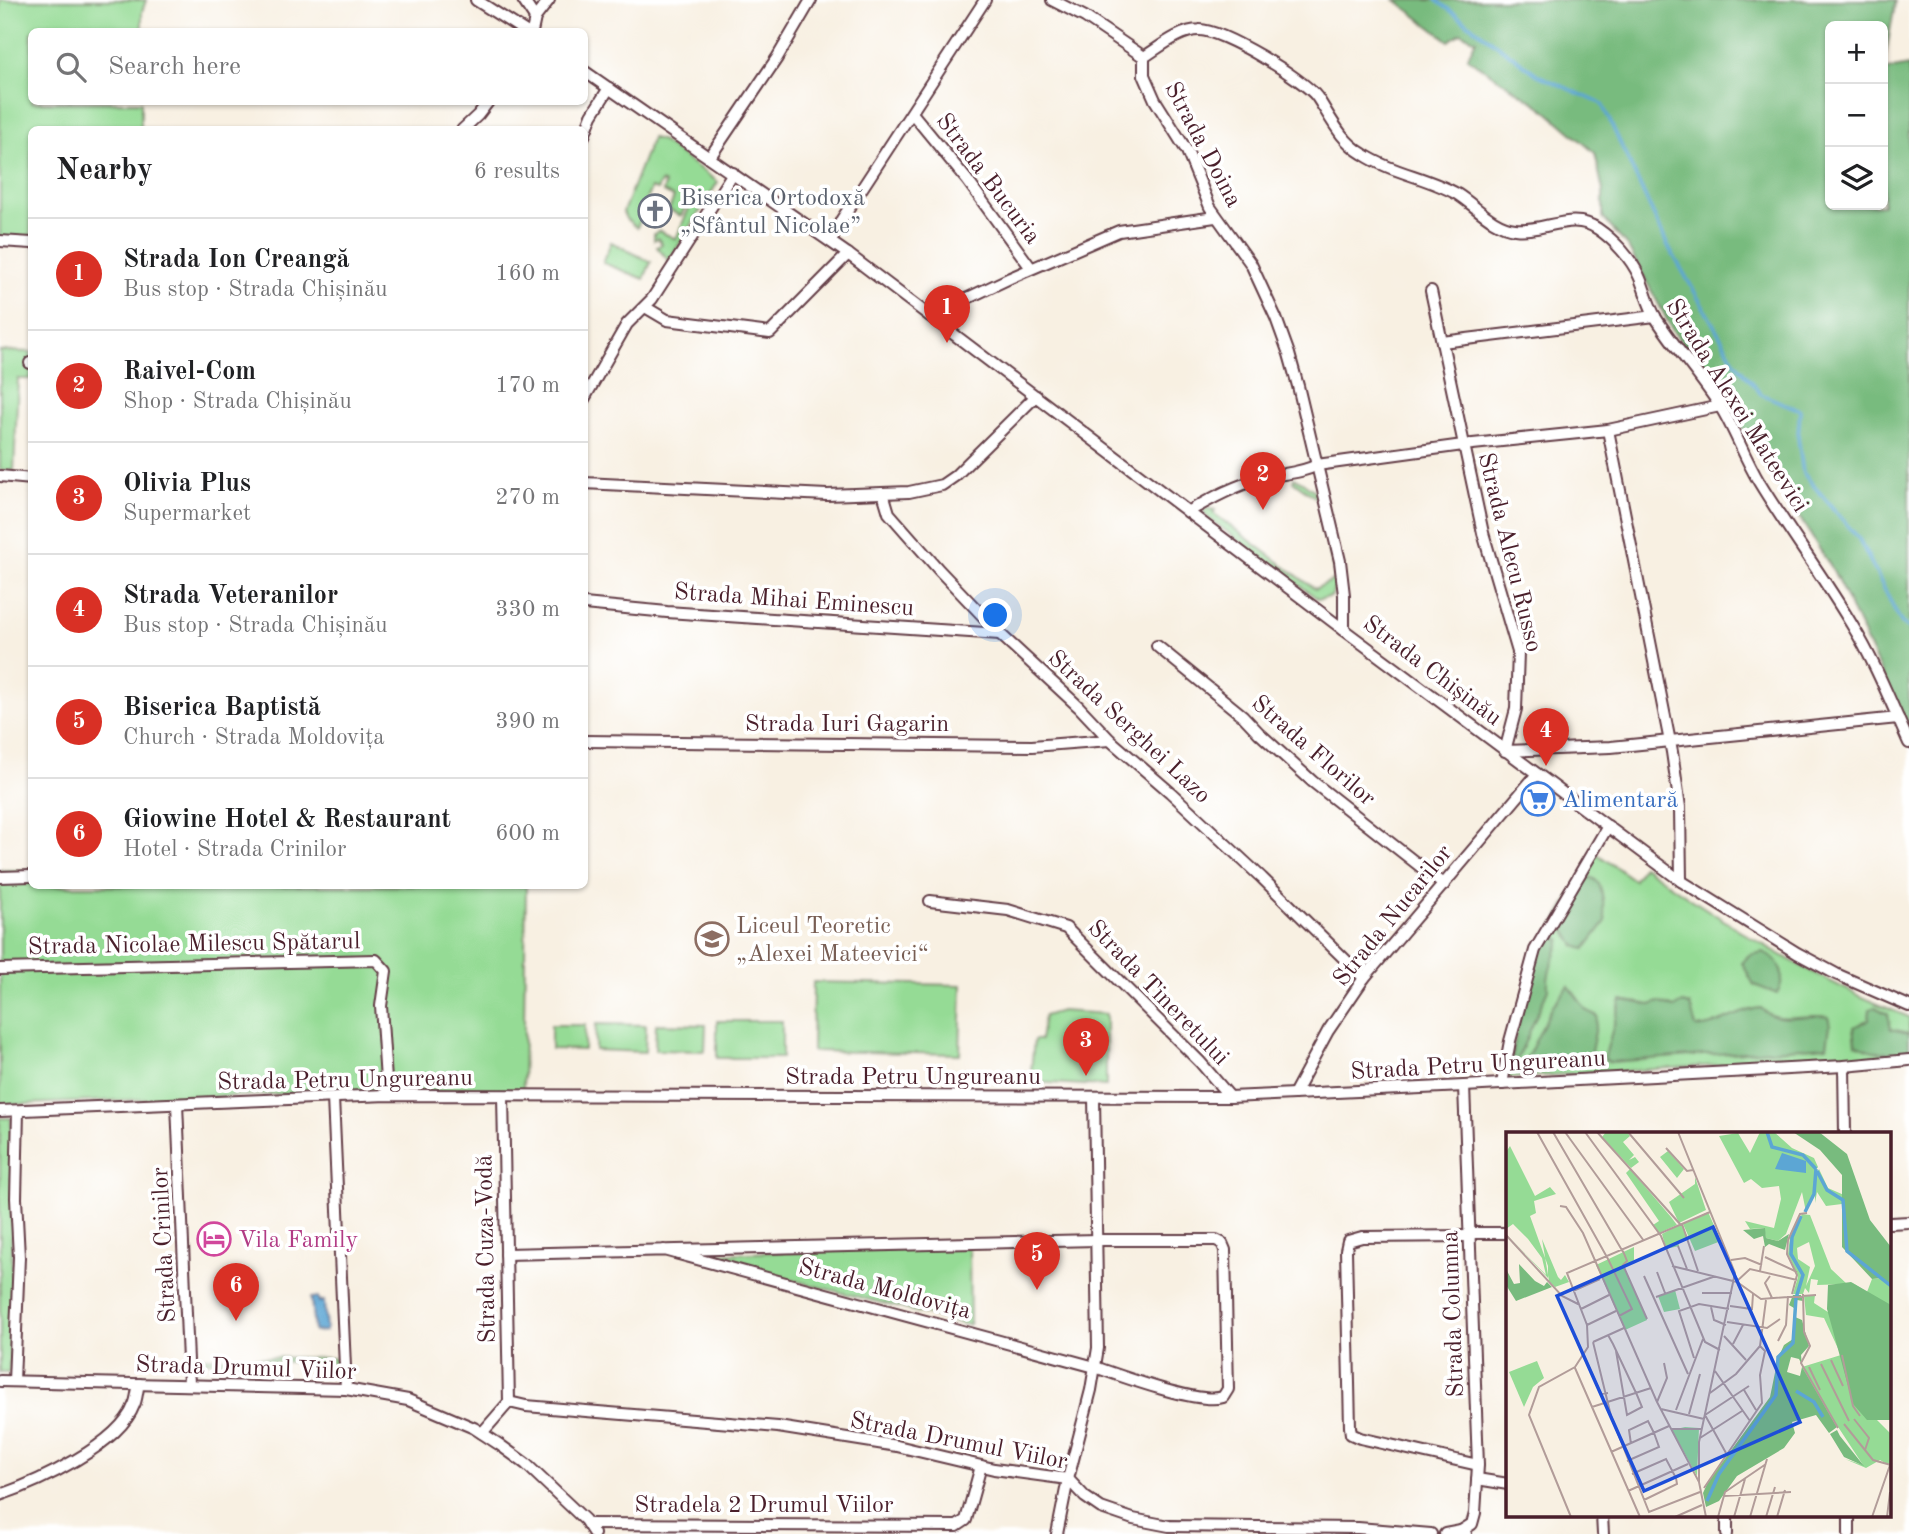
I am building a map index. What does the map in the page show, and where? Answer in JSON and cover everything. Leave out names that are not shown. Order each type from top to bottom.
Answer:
[{"type":"street","points":[[476,0],[520,28]]},
{"type":"street","points":[[523,0],[535,18]]},
{"type":"street","points":[[533,28],[535,18],[549,0]]},
{"type":"street","points":[[710,157],[771,67],[811,0]]},
{"type":"street","name":"Strada Bucuria","points":[[831,241],[842,219],[985,0]]},
{"type":"street","name":"Strada Doina","points":[[1052,0],[1085,17],[1144,57],[1144,75],[1149,87],[1187,151],[1215,217],[1251,264],[1289,354],[1340,561],[1344,630]]},
{"type":"street","name":"Strada Alexei Mateevici","points":[[1144,57],[1169,41],[1199,30],[1221,36],[1273,63],[1309,89],[1332,123],[1363,155],[1425,178],[1458,195],[1497,224],[1518,230],[1576,221],[1596,228],[1632,263],[1655,316],[1720,406],[1761,485],[1855,629],[1909,743]]},
{"type":"street","name":"Strada Chișinău","points":[[588,74],[831,241],[1344,630],[1681,881],[1797,953],[1836,974],[1909,1006]]},
{"type":"street","points":[[588,126],[609,88]]},
{"type":"street","points":[[466,126],[486,105]]},
{"type":"street","name":"Strada Bucuria","points":[[912,113],[967,180],[1031,268]]},
{"type":"street","points":[[588,392],[627,324],[645,307],[733,173]]},
{"type":"street","points":[[930,316],[1031,268],[1119,231],[1215,217]]},
{"type":"street","points":[[0,241],[28,243]]},
{"type":"street","points":[[645,307],[667,320],[770,333],[848,254]]},
{"type":"street","name":"Strada Alecu Russo","points":[[1431,291],[1483,533],[1518,652],[1516,709],[1505,751]]},
{"type":"street","points":[[1442,342],[1655,316]]},
{"type":"street","points":[[588,483],[827,495],[909,492],[942,485],[955,476],[1036,396]]},
{"type":"street","name":"Strada Alecu Russo","points":[[1463,445],[1608,429],[1720,406]]},
{"type":"street","points":[[1608,429],[1670,742],[1680,807],[1681,881]]},
{"type":"street","points":[[1188,512],[1220,493],[1265,477],[1297,473],[1317,465],[1463,445]]},
{"type":"street","points":[[0,476],[28,479]]},
{"type":"street","name":"Strada Serghei Lazo","points":[[883,493],[889,513],[1000,634],[1110,740],[1262,878],[1364,978]]},
{"type":"street","name":"Strada Mihai Eminescu","points":[[588,604],[1000,634]]},
{"type":"street","name":"Strada Florilor","points":[[1157,646],[1243,716],[1266,741],[1313,782],[1444,884]]},
{"type":"street","points":[[1505,751],[1611,747],[1898,718]]},
{"type":"street","name":"Strada Iuri Gagarin","points":[[588,741],[1032,746],[1110,740]]},
{"type":"street","name":"Strada Nucarilor","points":[[1294,1094],[1328,1031],[1364,978],[1536,774]]},
{"type":"street","points":[[1502,1084],[1510,1041],[1535,950],[1608,826]]},
{"type":"street","points":[[0,877],[28,876]]},
{"type":"street","name":"Strada Tineretului","points":[[930,901],[1008,910],[1066,928],[1200,1062],[1230,1097]]},
{"type":"street","name":"Strada Nicolae Milescu Spătarul","points":[[0,969],[376,960],[386,971],[381,1006],[387,1095]]},
{"type":"street","name":"Strada Petru Ungureanu","points":[[0,1111],[387,1095],[1230,1097],[1844,1066],[1909,1060]]},
{"type":"street","points":[[1844,1066],[1845,1132]]},
{"type":"street","name":"Strada Columna","points":[[1463,1533],[1472,1524],[1475,1513],[1478,1465],[1464,1086]]},
{"type":"street","name":"Strada Cuza-Vodă","points":[[503,1096],[509,1402]]},
{"type":"street","points":[[1057,1534],[1098,1348],[1094,1097]]},
{"type":"street","points":[[333,1098],[346,1389]]},
{"type":"street","name":"Strada Crinilor","points":[[177,1104],[190,1384]]},
{"type":"street","points":[[14,1381],[19,1257],[16,1198],[18,1111]]},
{"type":"street","points":[[1478,1465],[1360,1438],[1351,1433],[1346,1250],[1348,1241],[1362,1237],[1506,1233]]},
{"type":"street","name":"Strada Moldovița","points":[[506,1254],[664,1250],[1097,1240],[1211,1240],[1222,1243],[1225,1250],[1228,1389],[1219,1398],[1193,1395],[664,1250]]},
{"type":"street","name":"Strada Drumul Viilor","points":[[0,1381],[346,1389],[408,1400],[482,1433],[526,1464],[591,1529]]},
{"type":"street","points":[[0,1495],[54,1472],[114,1433],[134,1406],[139,1384]]},
{"type":"street","points":[[482,1433],[509,1402]]},
{"type":"street","name":"Strada Drumul Viilor","points":[[509,1402],[526,1406],[778,1427],[897,1446],[981,1466],[1068,1479],[1085,1497],[1101,1508],[1148,1523],[1169,1526],[1358,1528],[1431,1534]]},
{"type":"street","name":"Stradela 2 Drumul Viilor","points":[[591,1529],[957,1526],[966,1520],[981,1466]]},
{"type":"street","points":[[1477,1479],[1506,1484]]},
{"type":"street","points":[[1602,1516],[1602,1534]]},
{"type":"street","points":[[1727,1516],[1727,1534]]},
{"type":"street","points":[[1849,1516],[1849,1534]]},
{"type":"street","points":[[1445,1534],[1463,1533]]},
{"type":"green space","points":[[0,0],[146,0],[142,12],[142,28],[28,28],[28,105],[141,105],[141,126],[28,126],[28,239],[0,237]]},
{"type":"green space","points":[[1395,0],[1896,0],[1888,42],[1888,21],[1825,21],[1825,210],[1888,210],[1888,70],[1909,66],[1909,732],[1834,572],[1725,400],[1673,331],[1628,247],[1603,218],[1603,191],[1595,153],[1543,108],[1467,58],[1476,40],[1461,33],[1449,41]]},
{"type":"green space","points":[[652,138],[660,140],[718,182],[669,261],[657,247],[662,244],[658,238],[654,240],[654,234],[659,231],[676,239],[689,208],[685,207],[681,216],[669,210],[674,197],[663,192],[665,184],[661,182],[657,190],[651,188],[637,228],[626,219],[623,212]]},
{"type":"green space","points":[[611,242],[651,262],[644,279],[603,263]]},
{"type":"green space","points":[[0,351],[28,352],[28,379],[18,379],[14,471],[0,470]]},
{"type":"green space","points":[[1294,478],[1324,498],[1338,581],[1331,597],[1318,599],[1207,517],[1203,511],[1206,508],[1215,510],[1213,513],[1315,589],[1335,579],[1319,500],[1293,481]]},
{"type":"green space","points":[[1596,853],[1634,880],[1643,866],[1707,909],[1805,968],[1909,1017],[1909,1054],[1506,1078],[1534,958]]},
{"type":"green space","points":[[0,870],[28,870],[28,889],[526,889],[523,1096],[383,1090],[0,1105]]},
{"type":"green space","points":[[1585,877],[1597,881],[1600,887],[1606,921],[1585,949],[1575,946],[1560,920]]},
{"type":"green space","points":[[1549,934],[1561,939],[1550,970],[1548,989],[1515,1065],[1512,1063],[1520,1014],[1530,980]]},
{"type":"green space","points":[[1764,952],[1775,960],[1781,970],[1782,981],[1777,994],[1754,985],[1742,963],[1749,955]]},
{"type":"green space","points":[[813,982],[962,985],[960,1054],[812,1051]]},
{"type":"green space","points":[[1569,986],[1587,1011],[1598,1016],[1590,1057],[1549,1066],[1527,1065],[1525,1062],[1553,1005]]},
{"type":"green space","points":[[1621,1000],[1651,1005],[1659,1002],[1674,1008],[1683,1003],[1690,1005],[1696,1027],[1761,1008],[1775,1016],[1828,1017],[1830,1025],[1827,1046],[1610,1062],[1604,1059]]},
{"type":"green space","points":[[1875,1007],[1888,1014],[1891,1029],[1909,1033],[1909,1052],[1882,1052],[1856,1044],[1854,1027],[1869,1019],[1870,1009]]},
{"type":"green space","points":[[1061,1011],[1106,1014],[1106,1086],[1030,1082],[1034,1040],[1040,1040],[1044,1016]]},
{"type":"green space","points":[[717,1021],[782,1021],[782,1058],[717,1058]]},
{"type":"green space","points":[[596,1024],[646,1025],[645,1052],[595,1050]]},
{"type":"green space","points":[[656,1024],[706,1025],[705,1051],[655,1050]]},
{"type":"green space","points":[[551,1025],[585,1025],[584,1050],[551,1049]]},
{"type":"green space","points":[[0,1118],[11,1118],[12,1266],[9,1373],[0,1373]]},
{"type":"green space","points":[[969,1247],[970,1324],[967,1325],[707,1258],[707,1254]]},
{"type":"green space","points":[[203,1357],[334,1358],[341,1368],[332,1362],[204,1361],[198,1370],[195,1367]]},
{"type":"water","points":[[318,1297],[319,1302],[324,1301],[326,1331],[314,1332],[311,1298]]},
{"type":"waterway","points":[[1436,0],[1538,75],[1602,104],[1667,244],[1735,362],[1761,394],[1800,410],[1798,437],[1803,473],[1859,539],[1901,622],[1909,629]]},
{"type":"place","name":"Biserica Ortodoxă „Sfântul Nicolae”","points":[[655,211]]},
{"type":"place","name":"Strada Ion Creangă","points":[[947,343]]},
{"type":"place","name":"Raivel-Com","points":[[1263,510]]},
{"type":"place","name":"Strada Veteranilor","points":[[1546,766]]},
{"type":"place","name":"Alimentară","points":[[1538,799]]},
{"type":"place","name":"Liceul Teoretic „Alexei Mateevici“","points":[[712,939]]},
{"type":"place","name":"Olivia Plus","points":[[1086,1076]]},
{"type":"place","name":"Vila Family","points":[[214,1239]]},
{"type":"place","name":"Biserica Baptistă","points":[[1037,1290]]},
{"type":"place","name":"Giowine Hotel & Restaurant","points":[[236,1321]]}]
